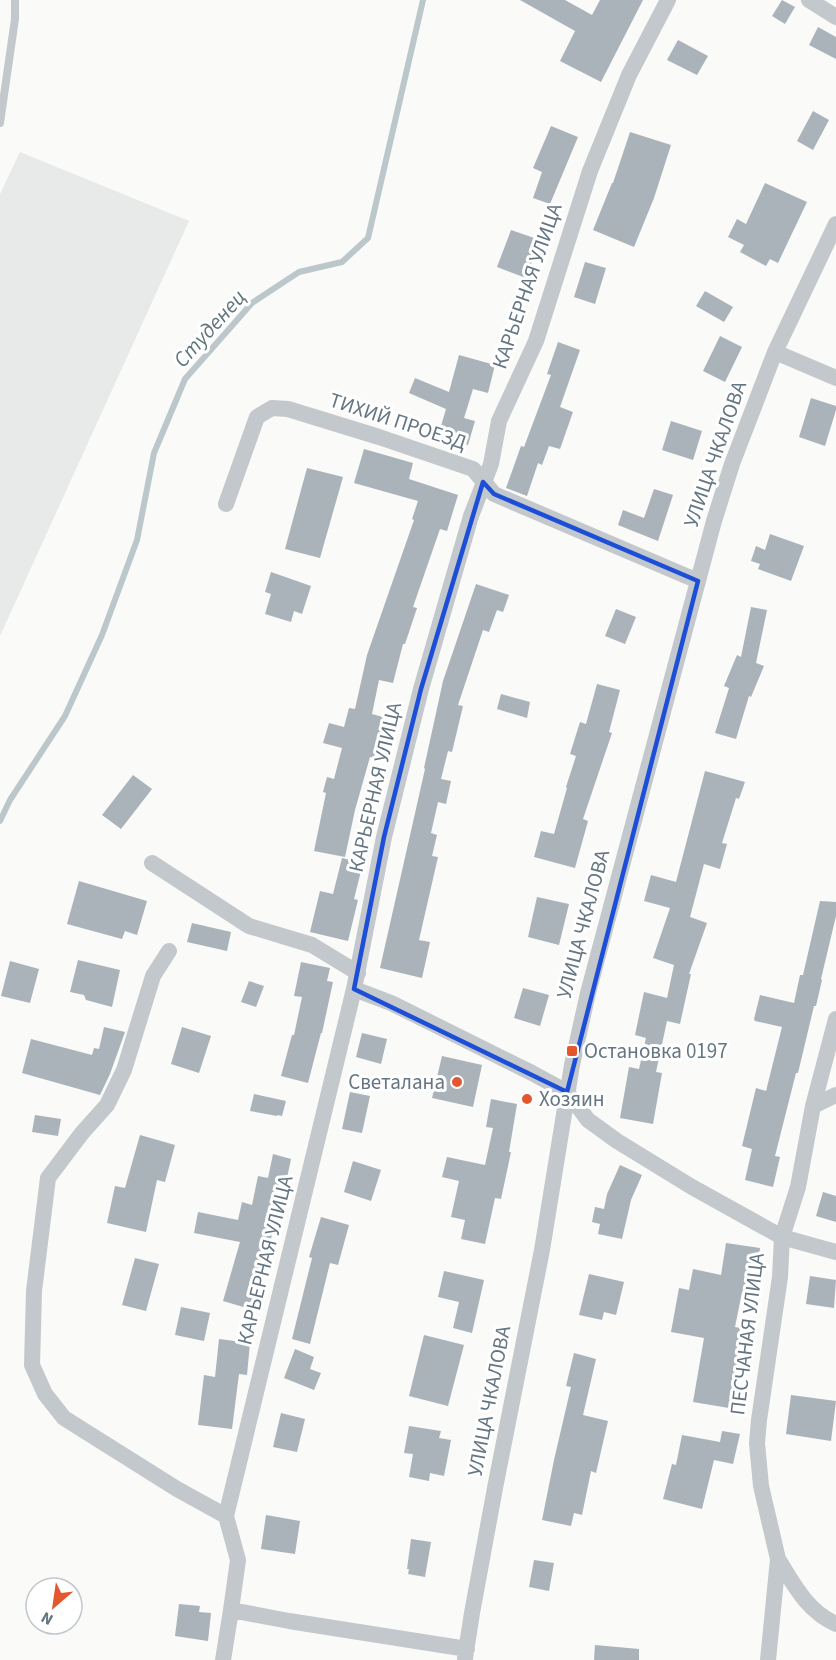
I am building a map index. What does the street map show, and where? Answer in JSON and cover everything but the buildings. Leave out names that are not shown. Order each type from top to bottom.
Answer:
[{"type":"street","name":"КАРЬЕРНАЯ УЛИЦА","points":[[223,1660],[238,1560],[226,1516],[356,981],[384,837],[421,689],[471,516],[491,464],[499,421],[536,341],[590,171],[629,75],[668,0]]},
{"type":"street","points":[[809,0],[836,17]]},
{"type":"street","name":"УЛИЦА ЧКАЛОВА","points":[[466,1654],[495,1488],[542,1250],[575,1047],[588,993],[714,521],[732,464],[775,352],[836,224]]},
{"type":"street","points":[[775,352],[836,378]]},
{"type":"street","name":"ТИХИЙ ПРОЕЗД","points":[[226,504],[257,417],[272,408],[288,410],[379,437],[473,469],[494,494],[698,580]]},
{"type":"street","points":[[152,863],[249,926],[312,945],[356,981],[391,1003],[567,1092],[588,1120],[617,1142],[692,1187],[782,1237],[836,1252]]},
{"type":"street","points":[[169,951],[153,976],[124,1070],[107,1105],[82,1133],[48,1178],[34,1291],[32,1365],[45,1394],[64,1418],[177,1489],[226,1516]]},
{"type":"street","name":"ПЕСЧАНАЯ УЛИЦА","points":[[768,1660],[778,1559],[761,1486],[757,1443],[780,1277],[782,1237],[798,1187],[813,1107],[836,1018]]},
{"type":"street","points":[[813,1107],[836,1095]]},
{"type":"street","points":[[778,1559],[809,1606],[836,1624]]},
{"type":"street","points":[[231,1610],[466,1654]]},
{"type":"lane","points":[[0,123],[6,93],[15,19],[15,0]]},
{"type":"highlighted area","points":[[483,482],[494,494],[698,581],[567,1092],[354,989],[384,837],[421,689]]},
{"type":"shaded area","points":[[20,152],[189,221],[0,636],[0,194]]},
{"type":"waterway","name":"Студенец","points":[[0,821],[10,800],[65,716],[102,635],[137,540],[154,453],[185,379],[252,303],[299,272],[342,262],[368,238],[423,0]]},
{"type":"place","name":"Остановка 0197","points":[[572,1051]]},
{"type":"place","name":"Светалана","points":[[457,1082]]},
{"type":"place","name":"Хозяин","points":[[527,1099]]}]
